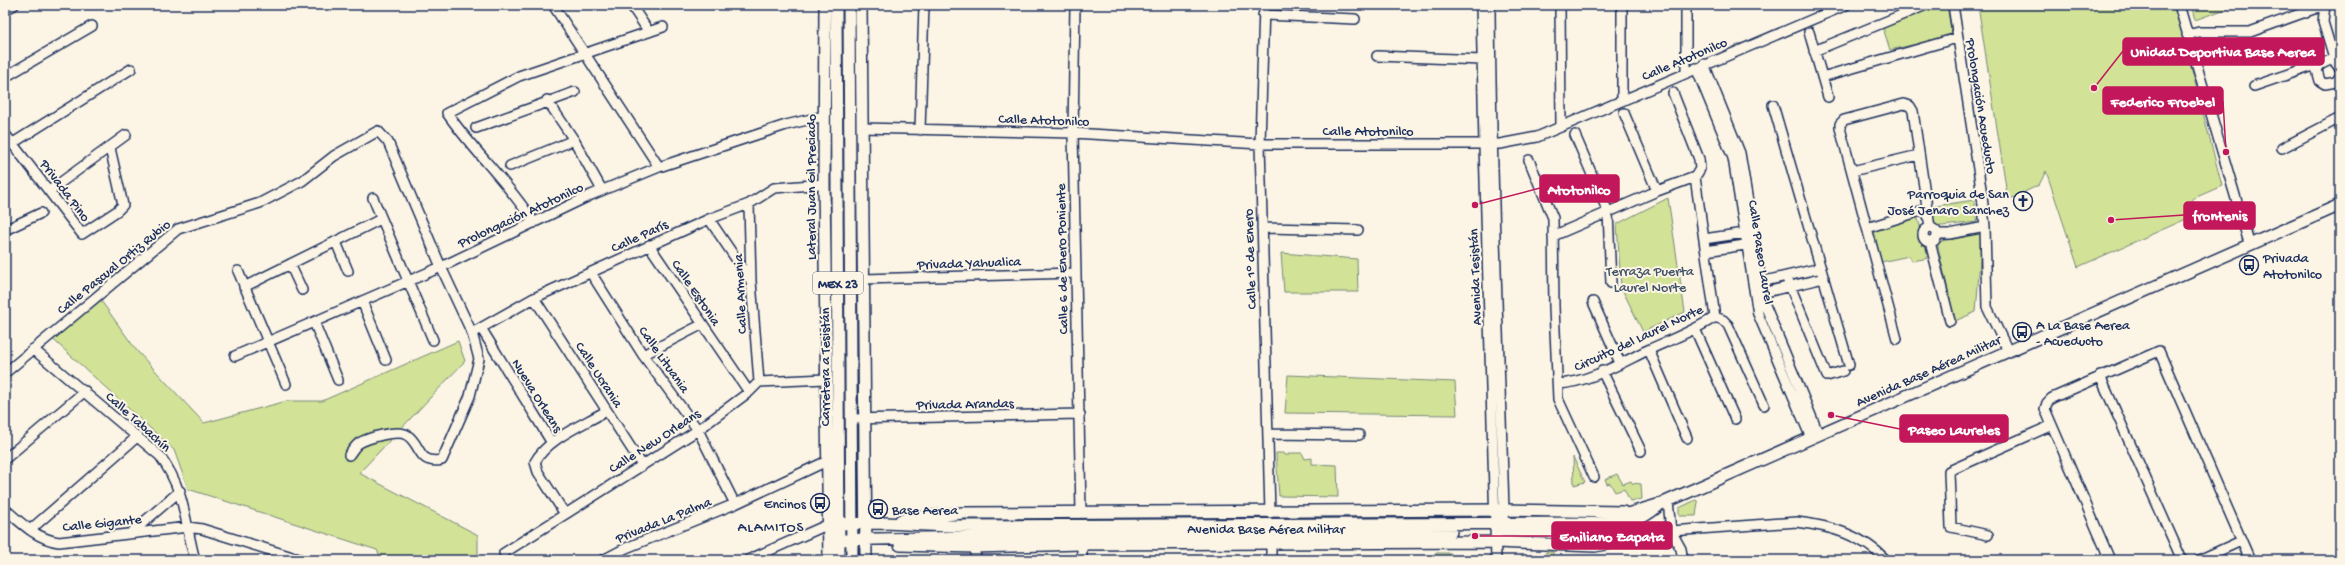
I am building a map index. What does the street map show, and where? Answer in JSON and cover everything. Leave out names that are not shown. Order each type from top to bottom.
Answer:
[{"type":"main road","name":"Lateral Juan Gil Preciado","points":[[825,5],[824,184],[827,460],[834,524],[834,540],[829,560]]},
{"type":"main road","name":"Carretera a Tesistán","points":[[834,524],[836,5]]},
{"type":"main road","name":"Carretera a Tesistán","points":[[849,5],[852,560]]},
{"type":"main road","points":[[861,5],[866,560]]},
{"type":"main road","points":[[849,43],[861,43]]},
{"type":"main road","name":"Avenida Base Aérea Militar","points":[[834,540],[1046,535],[1498,538],[1597,523],[1664,502],[2340,204]]},
{"type":"main road","name":"Avenida Base Aérea Militar","points":[[834,524],[885,523],[948,526],[1498,538],[1595,546],[1614,542],[1664,502]]},
{"type":"main road","name":"Avenida Base Aérea Militar","points":[[885,523],[912,517],[963,513],[1270,513],[1500,510],[1630,513]]},
{"type":"main road","name":"Avenida Base Aérea Militar","points":[[880,540],[900,545],[973,547],[1498,538],[1592,534],[1610,530],[1644,518]]},
{"type":"main road","points":[[1614,542],[1672,531]]},
{"type":"main road","points":[[834,540],[839,560]]},
{"type":"street","points":[[5,10],[14,5]]},
{"type":"street","points":[[553,5],[659,167]]},
{"type":"street","points":[[631,5],[649,32]]},
{"type":"street","points":[[920,130],[924,5]]},
{"type":"street","name":"Calle 6 de Enero Poniente","points":[[1076,5],[1073,133],[1081,512]]},
{"type":"street","name":"Calle 1° de Enero","points":[[1264,5],[1260,144],[1270,513]]},
{"type":"street","name":"Avenida Tesistán","points":[[1482,5],[1482,60],[1487,145],[1500,510],[1498,538]]},
{"type":"street","name":"Avenida Tesistán","points":[[1487,145],[1490,5]]},
{"type":"street","points":[[1560,5],[1561,127]]},
{"type":"street","points":[[1622,5],[1622,101]]},
{"type":"street","points":[[1686,5],[1686,72]]},
{"type":"street","name":"Calle Atotonilco","points":[[862,128],[1073,133],[1260,144],[1487,145],[1528,140],[1846,5]]},
{"type":"street","points":[[1814,51],[1926,5]]},
{"type":"street","name":"Prolongación Acueducto","points":[[1952,5],[1985,227],[1987,307],[2008,351]]},
{"type":"street","points":[[2179,5],[2249,244]]},
{"type":"street","points":[[2187,35],[2199,32],[2250,32],[2325,5],[2323,22],[2338,66]]},
{"type":"street","points":[[1264,15],[1355,19]]},
{"type":"street","points":[[5,77],[92,26]]},
{"type":"street","points":[[534,223],[520,201],[466,140],[447,113],[519,76],[663,27]]},
{"type":"street","points":[[1809,32],[1828,97]]},
{"type":"street","points":[[1822,77],[1957,38]]},
{"type":"street","points":[[1377,56],[1482,60]]},
{"type":"street","points":[[2317,70],[2324,61],[2338,66]]},
{"type":"street","name":"Calle Paseo Laurel","points":[[1700,66],[1740,153],[1758,294],[1767,311],[1815,436]]},
{"type":"street","points":[[2254,86],[2313,66],[2317,70],[2320,81],[2325,84],[2336,82],[2340,76]]},
{"type":"street","points":[[13,144],[131,70]]},
{"type":"street","points":[[476,128],[547,100],[574,92]]},
{"type":"street","name":"Circuito del Laurel Norte","points":[[1529,160],[1553,218],[1554,307],[1559,384],[1573,382],[1602,371],[1695,329],[1714,317],[1695,177],[1700,169],[1699,159],[1673,94]]},
{"type":"street","points":[[547,100],[574,140],[602,190]]},
{"type":"street","points":[[1897,339],[1840,128],[1840,124],[1844,120],[1904,104],[1910,106],[1913,112],[1927,209],[1935,240],[1930,242],[1950,321]]},
{"type":"street","points":[[1772,105],[1824,278],[1846,368],[1827,376],[1788,286],[1786,276]]},
{"type":"street","points":[[1624,113],[1656,191]]},
{"type":"street","name":"Prolongación Atotonilco","points":[[235,356],[362,302],[602,190],[659,167],[786,125],[824,116]]},
{"type":"street","points":[[2282,148],[2340,118]]},
{"type":"street","name":"Calle Pascual Ortiz Rubio","points":[[33,349],[178,229],[260,203],[302,181],[334,156],[378,131],[388,142],[441,266],[472,333],[478,359],[470,396],[442,460],[433,462],[424,458],[407,436],[401,433],[375,436],[357,444],[349,455]]},
{"type":"street","name":"Privada Pino","points":[[5,134],[82,234],[117,211],[123,205],[110,148]]},
{"type":"street","points":[[48,190],[110,148],[126,135]]},
{"type":"street","points":[[1575,135],[1608,212],[1611,283]]},
{"type":"street","points":[[510,166],[574,140]]},
{"type":"street","points":[[1852,172],[1919,155]]},
{"type":"street","points":[[1553,236],[1656,191],[1695,177]]},
{"type":"street","name":"Calle París","points":[[472,333],[534,298],[708,219],[749,204],[774,188],[824,184]]},
{"type":"street","points":[[373,198],[433,340]]},
{"type":"street","name":"Calle Armenia","points":[[749,204],[751,281],[759,382]]},
{"type":"street","points":[[1868,228],[1927,209]]},
{"type":"street","points":[[5,230],[41,213]]},
{"type":"street","points":[[244,287],[381,219]]},
{"type":"street","points":[[708,219],[751,281]]},
{"type":"street","points":[[1933,231],[1974,230],[1985,227]]},
{"type":"street","points":[[1262,228],[1358,230]]},
{"type":"street","points":[[1704,239],[1749,232]]},
{"type":"street","points":[[336,242],[348,271]]},
{"type":"street","points":[[1706,251],[1751,244]]},
{"type":"street","name":"Calle Estonia","points":[[649,245],[701,325],[749,392]]},
{"type":"street","points":[[290,264],[302,290]]},
{"type":"street","points":[[1757,283],[1821,268]]},
{"type":"street","points":[[238,271],[286,384]]},
{"type":"street","name":"Calle Lituania","points":[[591,273],[644,355],[698,430],[735,504]]},
{"type":"street","name":"Privada Yahualica","points":[[863,279],[1075,273]]},
{"type":"street","points":[[1758,294],[1824,278]]},
{"type":"street","name":"Calle Ucrania","points":[[534,298],[642,465]]},
{"type":"street","points":[[362,302],[386,360]]},
{"type":"street","points":[[1593,302],[1620,363]]},
{"type":"street","points":[[1714,317],[1723,320],[1728,325],[1764,405]]},
{"type":"street","points":[[314,322],[338,380]]},
{"type":"street","points":[[644,355],[701,325]]},
{"type":"street","name":"Nueva Orleans","points":[[481,328],[552,443],[540,452],[535,462],[538,472],[565,514]]},
{"type":"street","points":[[1695,329],[1735,419]]},
{"type":"street","points":[[5,373],[33,349]]},
{"type":"street","name":"Calle Tabachín","points":[[33,349],[85,391],[160,456],[172,472],[180,492],[195,560]]},
{"type":"street","points":[[1649,350],[1688,438]]},
{"type":"street","points":[[2110,560],[2050,426],[2045,409],[2046,402],[2100,376],[2159,351],[2250,560]]},
{"type":"street","points":[[1602,371],[1641,451]]},
{"type":"street","points":[[2100,376],[2182,560]]},
{"type":"street","points":[[759,382],[826,379]]},
{"type":"street","name":"Calle New Orleans","points":[[504,553],[698,430],[749,392],[759,382]]},
{"type":"street","points":[[1559,384],[1558,399],[1594,477]]},
{"type":"street","points":[[5,460],[85,391]]},
{"type":"street","points":[[552,443],[606,411]]},
{"type":"street","name":"Privada Arandas","points":[[852,419],[1080,414]]},
{"type":"street","points":[[1988,535],[1951,527],[1949,471],[2050,426]]},
{"type":"street","points":[[1268,434],[1359,435]]},
{"type":"street","points":[[30,530],[138,436]]},
{"type":"street","name":"Privada La Palma","points":[[603,560],[626,548],[735,504],[827,460]]},
{"type":"street","points":[[131,533],[180,492]]},
{"type":"street","points":[[1664,502],[1672,531],[1681,549],[1683,560]]},
{"type":"street","name":"Calle Gigante","points":[[5,509],[30,530],[48,540],[59,542],[188,527],[202,529],[302,560]]},
{"type":"street","points":[[1672,531],[1797,522],[1814,524],[1849,534],[1866,543],[1886,560]]},
{"type":"street","points":[[748,560],[834,524]]},
{"type":"street","points":[[2200,560],[2217,556],[2241,541]]},
{"type":"street","points":[[1271,543],[1271,560]]},
{"type":"street","points":[[1082,544],[1082,560]]},
{"type":"street","points":[[973,547],[977,560]]},
{"type":"green space","points":[[1940,5],[1947,5],[1952,36],[1890,50],[1883,28]]},
{"type":"green space","points":[[1978,5],[2175,5],[2222,186],[2192,199],[2202,212],[2078,267],[2046,171],[2039,185],[2008,200]]},
{"type":"green space","points":[[2191,5],[2237,5],[2195,20]]},
{"type":"green space","name":"Terraza Puerta Laurel Norte","points":[[1668,198],[1685,312],[1643,332],[1621,287],[1617,224]]},
{"type":"green space","points":[[1974,200],[1977,222],[1934,227],[1929,207]]},
{"type":"green space","points":[[1917,215],[1929,258],[1912,261],[1909,256],[1881,262],[1873,229]]},
{"type":"green space","points":[[1982,233],[1976,312],[1955,321],[1937,242]]},
{"type":"green space","points":[[1281,253],[1357,259],[1358,292],[1284,292]]},
{"type":"green space","points":[[99,298],[137,351],[204,423],[287,401],[322,401],[458,341],[465,361],[359,473],[478,535],[478,560],[382,560],[377,550],[188,489],[174,450],[46,333]]},
{"type":"green space","points":[[1288,375],[1455,382],[1457,415],[1285,413]]},
{"type":"green space","points":[[1276,453],[1284,453],[1285,455],[1289,455],[1289,453],[1302,453],[1305,459],[1312,458],[1312,464],[1337,465],[1338,497],[1279,496]]},
{"type":"green space","points":[[1573,457],[1585,482],[1574,485]]},
{"type":"green space","points":[[1617,474],[1623,484],[1631,481],[1632,483],[1641,484],[1642,499],[1630,501],[1624,489],[1615,492],[1610,483],[1607,484],[1605,479]]},
{"type":"green space","points":[[1696,500],[1698,502],[1696,516],[1679,516],[1679,508]]},
{"type":"green space","points":[[1546,552],[1553,552],[1553,559],[1563,560],[1546,560]]},
{"type":"green space","points":[[1435,553],[1451,553],[1451,560],[1435,560]]},
{"type":"place","name":"Unidad Deportiva Base Aerea","points":[[2094,88]]},
{"type":"place","name":"Federico Froebel","points":[[2226,152]]},
{"type":"place","name":"Parroquia de San José Jenaro Sanchez","points":[[2023,201]]},
{"type":"place","name":"Atotonilco","points":[[1475,205]]},
{"type":"place","name":"frontenis","points":[[2111,220]]},
{"type":"place","name":"Privada Atotonilco","points":[[2249,265]]},
{"type":"place","name":"A La Base Aerea - Acueducto","points":[[2022,332]]},
{"type":"place","name":"Paseo Laureles","points":[[1831,415]]},
{"type":"place","name":"Encinos","points":[[820,503]]},
{"type":"place","name":"Base Aerea","points":[[878,509]]},
{"type":"place","name":"Emiliano Zapata","points":[[1475,536]]},
{"type":"district","name":"ALAMITOS","points":[[771,526]]}]
